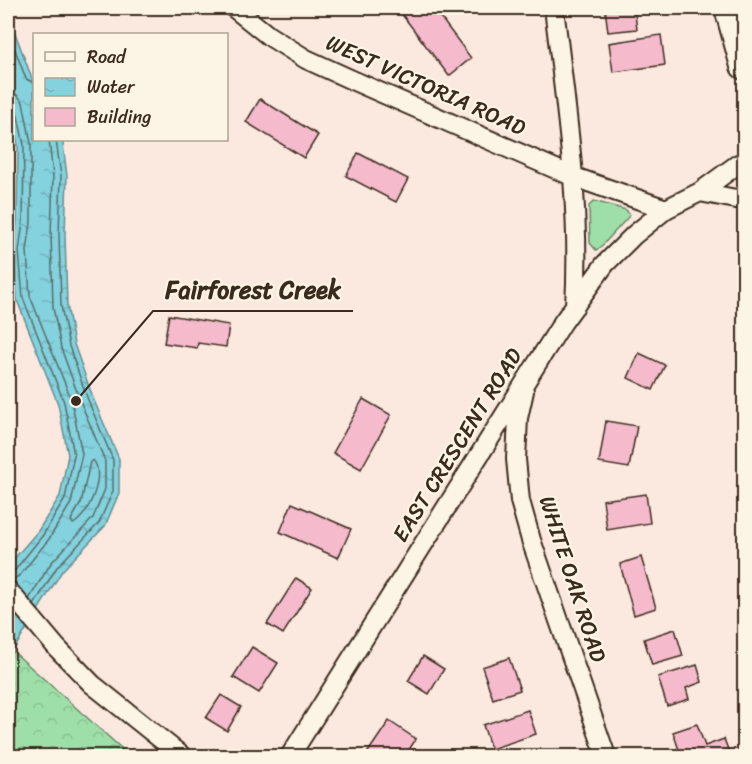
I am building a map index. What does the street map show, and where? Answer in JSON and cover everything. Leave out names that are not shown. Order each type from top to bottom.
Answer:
[{"type":"main road","points":[[728,8],[744,66]]},
{"type":"street","name":"WEST VICTORIA ROAD","points":[[234,8],[269,36],[306,59],[574,177],[666,209]]},
{"type":"street","points":[[554,8],[574,177],[577,268],[575,306]]},
{"type":"street","name":"EAST CRESCENT ROAD","points":[[290,756],[527,378],[605,264],[633,235],[666,209],[700,192],[738,164],[744,166]]},
{"type":"street","points":[[700,192],[736,199],[744,197]]},
{"type":"street","name":"WHITE OAK ROAD","points":[[527,378],[518,418],[516,459],[520,501],[531,540],[606,756]]},
{"type":"street","points":[[8,590],[36,625],[92,684],[182,756]]},
{"type":"green space","points":[[594,201],[626,210],[630,215],[596,250],[590,243],[589,206]]},
{"type":"green space","points":[[8,647],[130,756],[8,756]]},
{"type":"water","points":[[8,14],[33,81],[33,141],[62,141],[63,144],[67,176],[65,234],[67,305],[74,344],[93,398],[119,459],[119,493],[105,526],[62,571],[8,659],[8,572],[13,560],[38,531],[60,496],[68,455],[58,404],[17,300],[13,251],[17,221],[18,145],[8,101]]},
{"type":"building","points":[[397,8],[437,8],[440,12],[438,14],[471,58],[449,76]]},
{"type":"building","points":[[605,8],[634,8],[637,29],[608,32]]},
{"type":"building","points":[[661,35],[665,65],[613,72],[609,43]]},
{"type":"building","points":[[260,99],[318,135],[304,158],[246,122]]},
{"type":"building","points":[[358,153],[408,179],[396,202],[346,176]]},
{"type":"building","points":[[744,291],[744,317],[739,292]]},
{"type":"building","points":[[169,315],[229,325],[226,347],[198,343],[197,348],[164,343]]},
{"type":"building","points":[[639,353],[665,365],[653,390],[628,378]]},
{"type":"building","points":[[363,399],[391,415],[361,469],[333,453]]},
{"type":"building","points":[[606,421],[637,426],[629,468],[599,463]]},
{"type":"building","points":[[646,494],[650,523],[607,530],[603,500]]},
{"type":"building","points":[[292,503],[351,529],[338,558],[280,532]]},
{"type":"building","points":[[641,557],[656,608],[634,615],[620,564]]},
{"type":"building","points":[[296,578],[312,588],[283,634],[267,624]]},
{"type":"building","points":[[675,629],[683,656],[652,665],[644,639]]},
{"type":"building","points":[[252,647],[278,663],[259,693],[233,677]]},
{"type":"building","points":[[423,656],[444,669],[429,694],[408,681]]},
{"type":"building","points":[[509,658],[520,690],[493,699],[482,667]]},
{"type":"building","points":[[697,665],[702,682],[686,688],[689,699],[667,706],[658,677]]},
{"type":"building","points":[[221,695],[241,707],[227,731],[206,718]]},
{"type":"building","points":[[528,710],[536,734],[491,749],[483,725]]},
{"type":"building","points":[[389,721],[416,739],[405,756],[366,755]]},
{"type":"building","points":[[697,724],[705,746],[724,739],[729,752],[717,756],[681,756],[673,732]]},
{"type":"place","name":"Fairforest Creek","points":[[76,401]]}]
